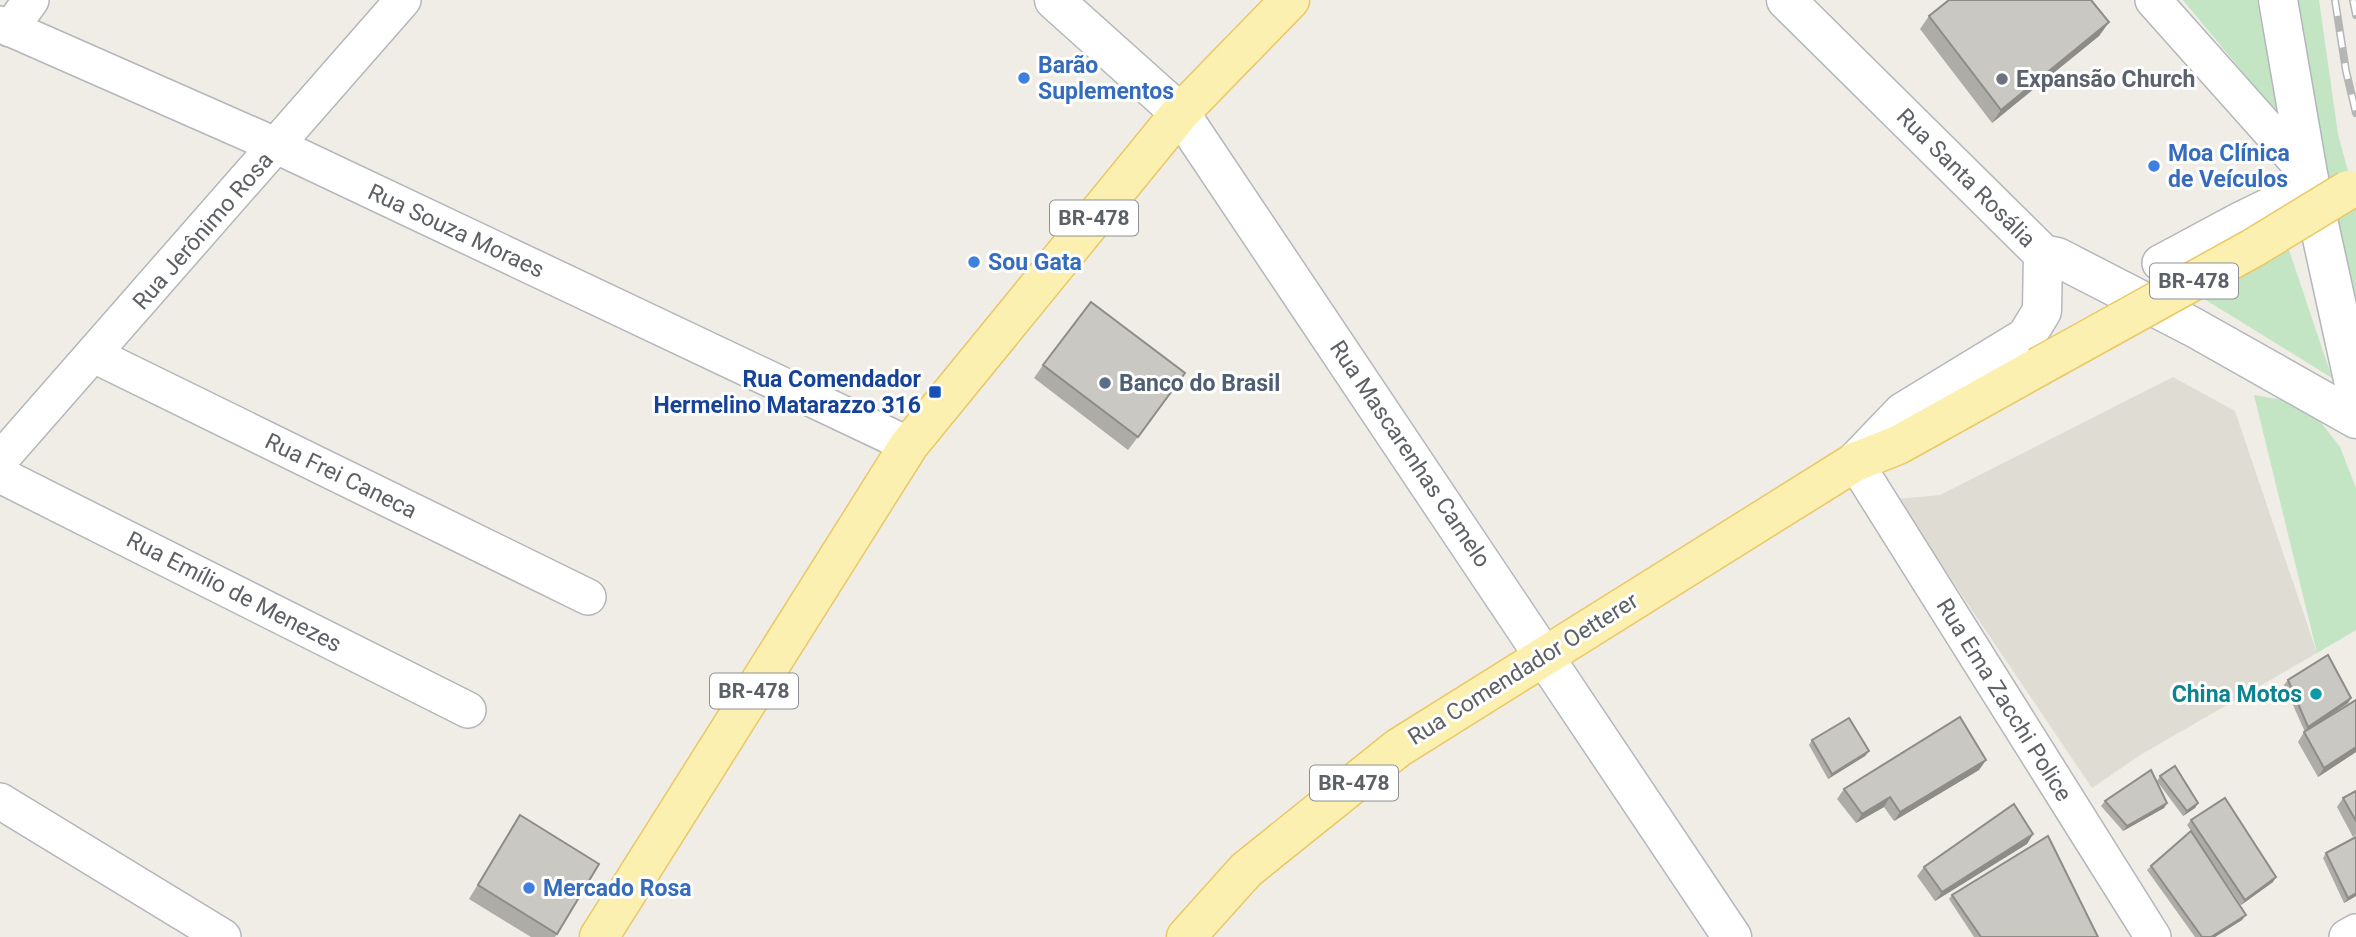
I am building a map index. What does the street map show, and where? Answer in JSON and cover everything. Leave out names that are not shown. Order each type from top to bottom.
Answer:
[{"type":"main road","name":"Rua Mascarenhas Camelo","points":[[1054,0],[1180,113],[1732,937]]},
{"type":"main road","name":"BR-478","points":[[599,937],[909,445],[1180,113],[1290,0]]},
{"type":"main road","name":"Rua Santa Rosália","points":[[1786,0],[2043,254],[2057,257],[2193,327],[2356,419]]},
{"type":"main road","points":[[2277,0],[2285,127],[2336,186],[2356,393]]},
{"type":"main road","name":"Rua Comendador Oetterer","points":[[1186,937],[1246,870],[1398,748],[1855,462],[1898,445],[2253,248],[2336,186]]},
{"type":"main road","name":"Rua Comendador Oetterer","points":[[1855,462],[1903,412],[2026,337],[2042,311],[2043,254]]},
{"type":"street","points":[[5,26],[31,0]]},
{"type":"street","name":"Rua Jerônimo Rosa","points":[[0,460],[403,0]]},
{"type":"street","points":[[2153,0],[2285,127]]},
{"type":"street","name":"Rua Souza Moraes","points":[[5,26],[277,146],[909,445]]},
{"type":"street","points":[[2160,263],[2279,201],[2336,186]]},
{"type":"street","name":"Rua Frei Caneca","points":[[94,355],[588,597]]},
{"type":"street","name":"Rua Ema Zacchi Police","points":[[1855,462],[2153,937]]},
{"type":"street","name":"Rua Emílio de Menezes","points":[[0,475],[468,710]]},
{"type":"street","points":[[0,801],[223,937]]},
{"type":"street","points":[[2347,937],[2356,932]]},
{"type":"shaded area","points":[[2173,377],[2235,411],[2317,653],[2142,754],[2092,788],[1897,499],[1940,495]]},
{"type":"green space","points":[[2183,0],[2257,0],[2279,116]]},
{"type":"green space","points":[[2296,0],[2319,0],[2338,134],[2356,201],[2356,310],[2340,262]]},
{"type":"green space","points":[[2278,217],[2332,378],[2167,276]]},
{"type":"green space","points":[[2254,395],[2283,400],[2316,416],[2340,447],[2356,488],[2356,630],[2317,653]]},
{"type":"building","name":"Expansão Church","points":[[1949,0],[2091,0],[2109,22],[2001,110],[1929,16]]},
{"type":"building","name":"Banco do Brasil","points":[[1091,302],[1185,373],[1138,437],[1043,365]]},
{"type":"building","name":"China Motos","points":[[2328,655],[2351,698],[2308,727],[2288,680]]},
{"type":"building","points":[[2356,700],[2356,747],[2324,768],[2304,732]]},
{"type":"building","points":[[1960,717],[1986,760],[1900,812],[1890,797],[1862,814],[1844,789]]},
{"type":"building","points":[[1849,718],[1869,751],[1832,774],[1812,740]]},
{"type":"building","points":[[2175,766],[2198,803],[2187,811],[2160,776]]},
{"type":"building","points":[[2151,770],[2167,803],[2127,826],[2105,801]]},
{"type":"building","points":[[2356,791],[2356,821],[2343,798]]},
{"type":"building","points":[[2225,798],[2276,877],[2245,900],[2191,820]]},
{"type":"building","points":[[2014,804],[2033,834],[1942,892],[1924,867]]},
{"type":"building","name":"Mercado Rosa","points":[[520,815],[599,864],[557,934],[478,885]]},
{"type":"building","points":[[2191,831],[2246,915],[2211,937],[2202,937],[2151,866]]},
{"type":"building","points":[[2048,836],[2098,937],[1981,937],[1952,895]]},
{"type":"building","points":[[2356,837],[2356,893],[2348,898],[2326,853]]},
{"type":"railway","points":[[2335,0],[2346,71],[2356,113]]},
{"type":"railway","points":[[2353,0],[2356,15]]},
{"type":"place","name":"Barão Suplementos","points":[[1024,78]]},
{"type":"place","name":"Expansão Church","points":[[2002,79]]},
{"type":"place","name":"Moa Clínica de Veículos","points":[[2154,166]]},
{"type":"place","name":"Sou Gata","points":[[974,262]]},
{"type":"place","name":"Banco do Brasil","points":[[1105,383]]},
{"type":"place","name":"Rua Comendador Hermelino Matarazzo 316","points":[[935,392]]},
{"type":"place","name":"China Motos","points":[[2316,694]]},
{"type":"place","name":"Mercado Rosa","points":[[529,888]]}]
